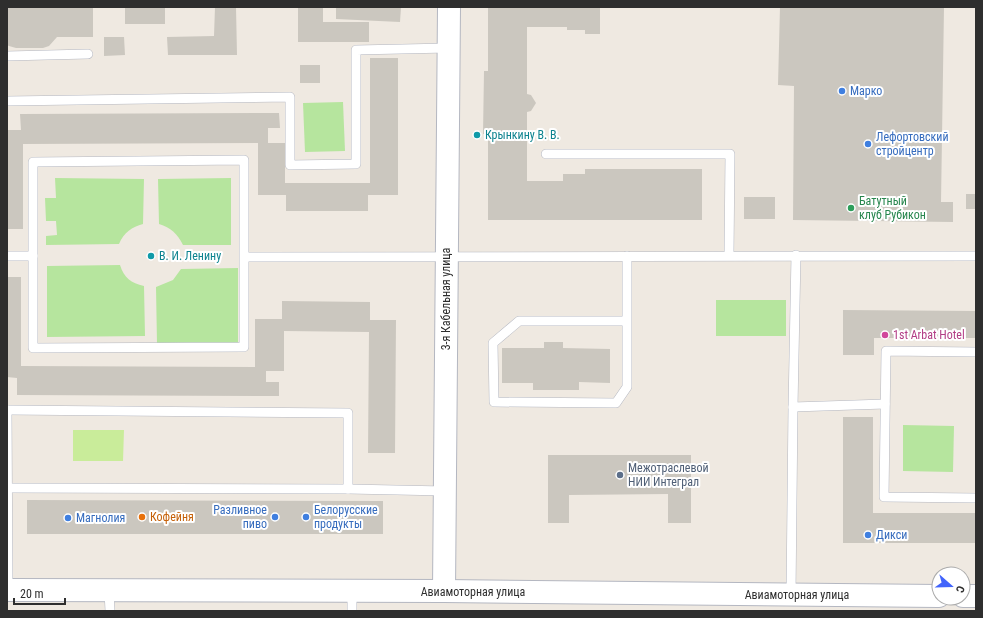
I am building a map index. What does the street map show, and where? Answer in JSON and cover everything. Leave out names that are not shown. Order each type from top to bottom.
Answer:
[{"type":"street","name":"3-я Кабельная улица","points":[[444,591],[449,7]]},
{"type":"street","name":"Авиамоторная улица","points":[[7,590],[110,601],[352,601],[444,591],[791,603],[931,596]]},
{"type":"lane","points":[[7,101],[290,97],[290,165],[356,164],[356,50],[448,48]]},
{"type":"lane","points":[[7,56],[88,54]]},
{"type":"lane","points":[[546,154],[730,154],[730,255]]},
{"type":"lane","points":[[244,160],[244,257],[244,347],[33,348],[33,162],[244,160]]},
{"type":"lane","points":[[244,257],[730,255],[976,256]]},
{"type":"lane","points":[[791,603],[796,255]]},
{"type":"lane","points":[[7,256],[33,256]]},
{"type":"lane","points":[[627,256],[627,321],[627,387],[616,403],[494,402],[493,343],[519,321],[627,321]]},
{"type":"lane","points":[[976,352],[886,351],[884,497],[976,498]]},
{"type":"lane","points":[[793,407],[885,404]]},
{"type":"lane","points":[[7,590],[8,410],[348,412],[348,489]]},
{"type":"lane","points":[[7,488],[348,489],[445,491]]},
{"type":"green space","points":[[343,102],[345,151],[305,152],[303,103]]},
{"type":"green space","points":[[55,178],[144,179],[143,224],[135,227],[123,236],[119,244],[46,245],[46,236],[57,235],[56,221],[46,221],[45,198],[56,198]]},
{"type":"green space","points":[[231,178],[231,245],[183,245],[173,232],[167,227],[159,224],[158,179]]},
{"type":"green space","points":[[120,265],[126,277],[135,283],[144,286],[145,336],[47,337],[47,266]]},
{"type":"green space","points":[[238,268],[238,343],[157,344],[156,287],[173,280],[181,269]]},
{"type":"green space","points":[[716,300],[786,300],[786,336],[716,336]]},
{"type":"green space","points":[[903,425],[954,426],[953,472],[903,471]]},
{"type":"green space","points":[[73,430],[124,430],[123,461],[73,461]]},
{"type":"building","points":[[7,7],[93,7],[93,37],[57,37],[49,46],[43,48],[16,48],[9,46],[7,45]]},
{"type":"building","points":[[125,7],[165,7],[165,24],[125,24]]},
{"type":"building","points":[[215,7],[236,7],[237,55],[168,55],[167,37],[214,36]]},
{"type":"building","points":[[298,7],[323,7],[323,22],[369,22],[369,42],[298,42]]},
{"type":"building","points":[[336,7],[401,7],[400,22],[336,19]]},
{"type":"building","points":[[488,7],[600,7],[600,34],[585,34],[585,30],[567,30],[567,27],[527,27],[527,94],[531,95],[536,103],[531,111],[527,112],[527,181],[563,181],[563,174],[585,174],[585,169],[702,169],[702,220],[488,220],[488,134],[483,134],[484,71],[488,71]]},
{"type":"building","name":"Лефортовский стройцентр","points":[[780,7],[944,7],[941,202],[953,202],[953,222],[793,220],[794,86],[778,85]]},
{"type":"building","points":[[104,37],[124,37],[125,55],[104,56]]},
{"type":"building","points":[[370,58],[398,58],[398,195],[368,195],[368,211],[286,211],[286,195],[258,195],[258,143],[23,144],[23,229],[7,229],[7,130],[21,130],[20,114],[279,113],[280,128],[268,128],[268,143],[285,143],[285,183],[370,183]]},
{"type":"building","points":[[300,65],[320,65],[320,83],[300,83]]},
{"type":"building","points":[[966,194],[976,194],[976,209],[966,209]]},
{"type":"building","points":[[744,197],[775,197],[775,219],[744,219]]},
{"type":"building","points":[[7,277],[21,277],[21,366],[255,367],[255,319],[282,319],[282,301],[370,302],[370,320],[396,320],[395,453],[368,453],[369,332],[284,331],[284,371],[266,371],[266,382],[279,382],[279,396],[17,395],[17,378],[7,377]]},
{"type":"building","points":[[843,310],[976,311],[976,338],[874,338],[874,355],[843,355]]},
{"type":"building","points":[[544,342],[563,342],[563,348],[610,349],[610,383],[579,382],[579,390],[533,390],[533,383],[502,383],[502,348],[544,348]]},
{"type":"building","points":[[843,417],[873,417],[873,513],[976,513],[976,543],[843,543]]},
{"type":"building","name":"Межотраслевой НИИ Интеграл","points":[[548,455],[691,455],[691,523],[668,523],[668,494],[569,495],[569,523],[548,523]]},
{"type":"building","points":[[27,500],[383,501],[383,534],[27,534]]},
{"type":"place","name":"Марко","points":[[842,91]]},
{"type":"place","name":"Крынкину В. В.","points":[[477,135]]},
{"type":"place","name":"Лефортовский стройцентр","points":[[868,144]]},
{"type":"place","name":"Батутный клуб Рубикон","points":[[851,208]]},
{"type":"place","name":"В. И. Ленину","points":[[151,256]]},
{"type":"place","name":"1st Arbat Hotel","points":[[885,335]]},
{"type":"place","name":"Межотраслевой НИИ Интеграл","points":[[620,475]]},
{"type":"place","name":"Кофейня","points":[[142,517]]},
{"type":"place","name":"Разливное пиво","points":[[275,517]]},
{"type":"place","name":"Белорусские продукты","points":[[306,517]]},
{"type":"place","name":"Магнолия","points":[[68,518]]},
{"type":"place","name":"Дикси","points":[[868,535]]}]
